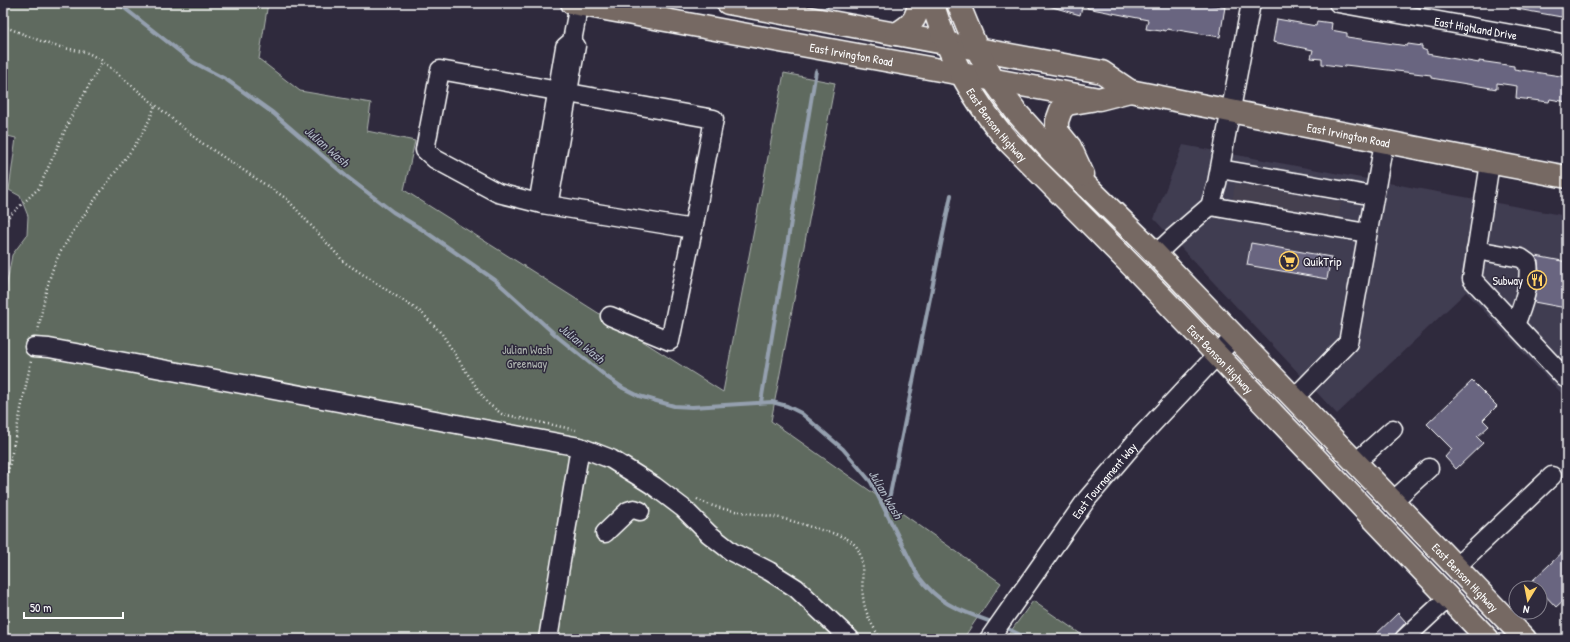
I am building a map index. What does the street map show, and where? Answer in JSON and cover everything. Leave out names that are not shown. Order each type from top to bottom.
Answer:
[{"type":"main road","name":"East Irvington Road","points":[[577,3],[1099,99],[1130,91]]},
{"type":"main road","name":"East Irvington Road","points":[[728,3],[1102,72],[1130,91],[1567,177]]},
{"type":"main road","points":[[896,34],[907,28],[914,20],[919,3]]},
{"type":"main road","name":"East Benson Highway","points":[[932,3],[946,43],[961,74],[992,122],[1008,141],[1217,354],[1488,639]]},
{"type":"main road","name":"East Benson Highway","points":[[958,3],[976,49],[993,80],[1017,113],[1054,153],[1156,254],[1525,639]]},
{"type":"main road","points":[[1090,188],[1070,147],[1057,130],[1057,121],[1061,110],[1067,104],[1099,99]]},
{"type":"main road","points":[[1443,591],[1456,567]]},
{"type":"street","points":[[542,204],[550,195],[562,93],[576,46],[572,41],[577,3]]},
{"type":"street","points":[[1156,254],[1210,206],[1220,169],[1251,3]]},
{"type":"street","name":"East Highland Drive","points":[[1338,3],[1567,44]]},
{"type":"street","points":[[610,316],[670,341],[693,229],[714,119],[440,70],[426,150],[435,159],[498,193],[542,204],[693,229]]},
{"type":"street","points":[[1294,398],[1348,343],[1384,142]]},
{"type":"street","points":[[1490,163],[1472,279],[1566,379]]},
{"type":"street","points":[[1220,169],[1290,187],[1374,196]]},
{"type":"street","points":[[1210,206],[1285,214],[1367,233]]},
{"type":"street","points":[[1476,250],[1521,258],[1528,263],[1529,271],[1521,312],[1515,325]]},
{"type":"street","name":"East Tournament Way","points":[[989,639],[1087,499],[1138,439],[1235,336]]},
{"type":"street","points":[[34,347],[550,441],[581,440],[654,486],[683,508],[708,534],[732,552],[769,571],[796,588],[850,639]]},
{"type":"street","points":[[1356,462],[1393,429]]},
{"type":"street","points":[[548,639],[581,440]]},
{"type":"street","points":[[1393,501],[1429,468]]},
{"type":"street","points":[[1456,567],[1552,476]]},
{"type":"street","points":[[605,533],[628,511],[634,509],[640,511]]},
{"type":"street","points":[[1404,639],[1443,591]]},
{"type":"path","points":[[3,26],[51,45],[88,53],[102,62],[199,140],[287,199],[344,262],[422,313],[442,334],[488,403],[502,414],[569,427],[581,440]]},
{"type":"path","points":[[3,222],[39,188],[70,117],[102,62]]},
{"type":"path","points":[[3,496],[34,347],[52,270],[86,212],[130,151],[151,118],[155,105]]},
{"type":"path","points":[[696,498],[707,505],[779,518],[829,532],[843,537],[855,544],[860,554],[863,597],[868,616],[873,628],[881,639]]},
{"type":"shaded area","points":[[1183,145],[1567,216],[1567,399],[1466,292],[1337,414],[1154,219]]},
{"type":"green space","name":"Julian Wash Greenway","points":[[3,3],[268,3],[259,59],[300,91],[371,103],[367,131],[415,141],[404,190],[723,392],[784,73],[835,83],[771,421],[1001,583],[963,639],[3,639],[3,306],[12,255],[27,235],[28,216],[20,196],[9,190],[16,138],[3,135]]},
{"type":"green space","points":[[1033,601],[1088,639],[1005,639]]},
{"type":"building","points":[[1050,3],[1083,3],[1080,15],[1049,6]]},
{"type":"building","points":[[1088,3],[1200,3],[1225,7],[1220,37],[1178,30],[1167,29],[1166,31],[1161,31],[1146,29],[1148,20],[1087,8]]},
{"type":"building","points":[[1517,3],[1567,3],[1567,18],[1517,9]]},
{"type":"building","points":[[1277,19],[1316,26],[1317,21],[1332,23],[1331,30],[1347,33],[1347,37],[1407,46],[1408,44],[1422,46],[1422,49],[1427,51],[1427,54],[1479,63],[1479,61],[1514,66],[1514,69],[1567,77],[1567,102],[1550,99],[1549,102],[1516,98],[1517,86],[1497,83],[1497,89],[1431,78],[1431,75],[1345,65],[1345,67],[1322,64],[1322,59],[1311,58],[1313,50],[1273,42]]},
{"type":"building","name":"QuikTrip","points":[[1251,243],[1331,257],[1327,279],[1247,265]]},
{"type":"building","points":[[1536,256],[1567,262],[1566,308],[1534,302],[1539,271]]},
{"type":"building","points":[[1472,381],[1497,406],[1483,420],[1489,426],[1477,437],[1483,443],[1456,469],[1445,457],[1452,449],[1427,424]]},
{"type":"building","points":[[1567,548],[1567,597],[1556,607],[1548,598],[1548,580],[1533,580]]},
{"type":"building","points":[[1398,613],[1406,622],[1394,638],[1371,639]]},
{"type":"waterway","name":"Julian Wash","points":[[118,3],[193,62],[227,80],[273,113],[346,176],[393,212],[423,230],[495,280],[559,338],[623,388],[639,396],[674,406],[692,407],[772,402],[787,406],[801,413],[843,449],[871,482],[918,576],[926,586],[943,601],[952,606],[994,623]]},
{"type":"waterway","points":[[761,402],[816,71]]},
{"type":"waterway","points":[[886,514],[951,195]]},
{"type":"waterway","name":"Julian Wash","points":[[1004,627],[1029,639]]},
{"type":"tunnel","points":[[1241,203],[1244,184]]},
{"type":"tunnel","points":[[1257,205],[1260,186]]},
{"type":"tunnel","points":[[1271,208],[1274,190]]},
{"type":"tunnel","points":[[1286,210],[1289,192]]},
{"type":"tunnel","points":[[1300,213],[1303,194]]},
{"type":"tunnel","points":[[1315,216],[1318,197]]},
{"type":"tunnel","points":[[1329,218],[1333,200]]},
{"type":"place","name":"QuikTrip","points":[[1289,261]]},
{"type":"place","name":"Subway","points":[[1537,280]]}]
